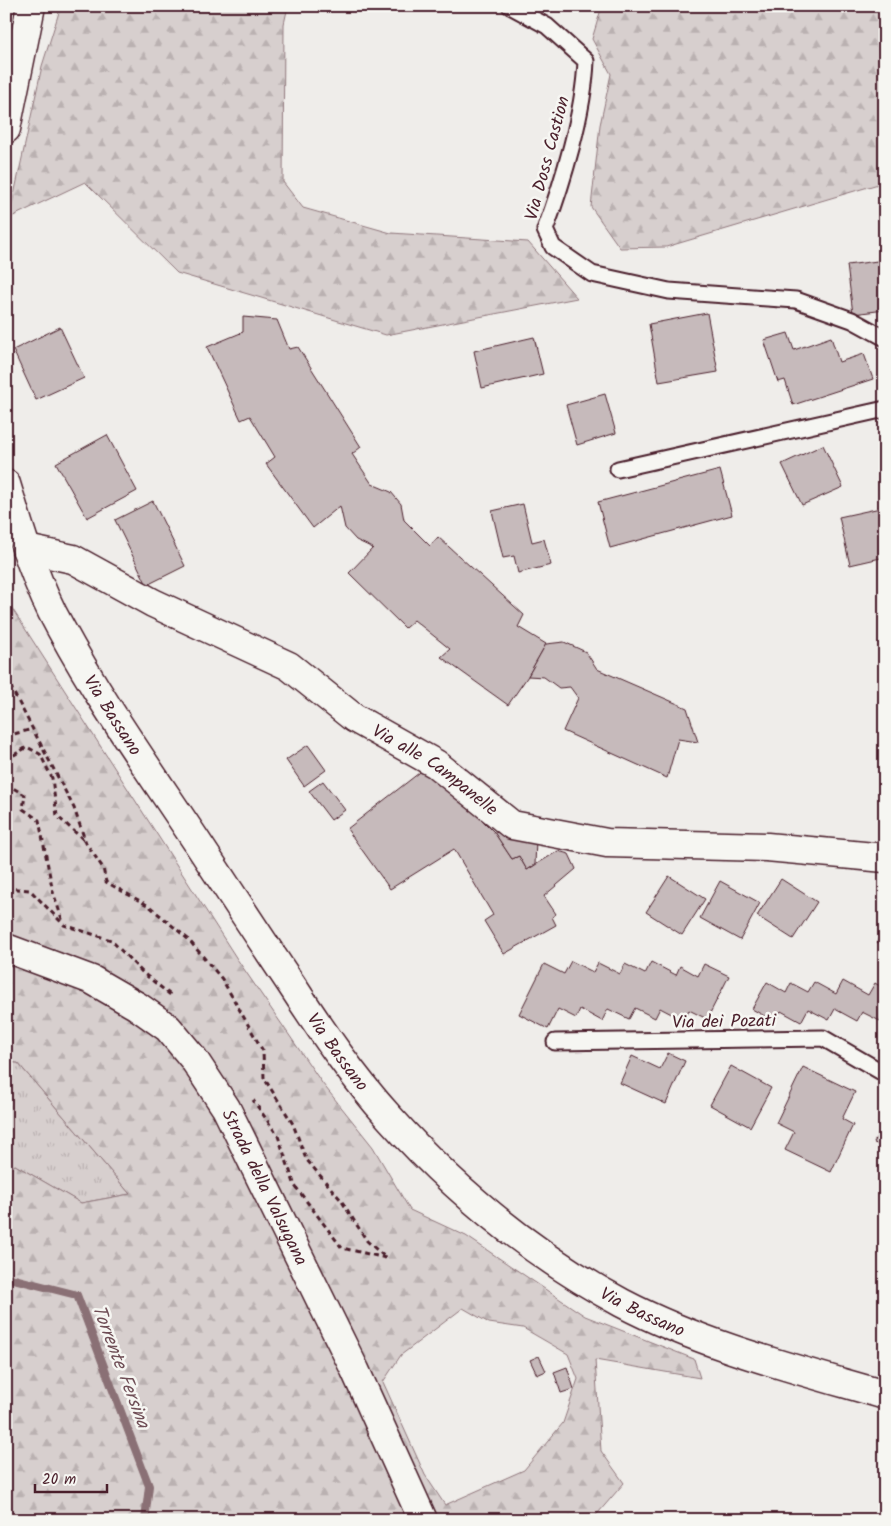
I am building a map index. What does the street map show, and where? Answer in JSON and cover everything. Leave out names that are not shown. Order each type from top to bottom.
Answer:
[{"type":"main road","points":[[6,129],[31,6]]},
{"type":"main road","name":"Via Bassano","points":[[6,484],[19,551],[58,625],[115,719],[331,1044],[388,1116],[447,1177],[510,1231],[562,1268],[624,1304],[744,1354],[885,1395]]},
{"type":"main road","name":"Via alle Campanelle","points":[[19,551],[73,559],[153,602],[288,666],[354,718],[436,764],[512,824],[607,843],[767,847],[885,858]]},
{"type":"main road","name":"Strada della Valsugana","points":[[6,948],[92,980],[137,1006],[168,1028],[193,1058],[226,1108],[355,1370],[423,1520]]},
{"type":"lane","name":"Via Doss Castion","points":[[510,6],[546,26],[586,61],[585,85],[557,197],[545,230],[553,247],[592,274],[669,291],[796,300],[852,320],[885,338]]},
{"type":"lane","points":[[618,469],[885,409]]},
{"type":"lane","name":"Via dei Pozati","points":[[555,1042],[823,1038],[885,1074]]},
{"type":"path","points":[[6,678],[74,808],[86,841],[103,868],[106,882],[155,912],[188,939],[222,979],[263,1051],[264,1078],[293,1124],[306,1158],[341,1200],[367,1241],[386,1258],[342,1248],[295,1186],[278,1136],[252,1098]]},
{"type":"path","points":[[6,736],[33,729]]},
{"type":"path","points":[[6,760],[27,747],[40,754],[52,778],[57,816],[86,841]]},
{"type":"path","points":[[6,784],[25,795],[23,809],[39,820],[53,892],[64,925]]},
{"type":"path","points":[[6,888],[30,890],[64,925],[111,940],[143,973],[177,1001]]},
{"type":"green space","points":[[61,6],[288,6],[284,24],[283,182],[303,208],[391,233],[528,242],[577,298],[386,335],[177,273],[85,182],[9,218],[42,66]]},
{"type":"green space","points":[[602,6],[885,6],[885,182],[666,247],[620,248],[591,207],[600,125],[611,74],[592,39]]},
{"type":"green space","points":[[6,599],[237,959],[322,1083],[373,1147],[410,1210],[466,1236],[585,1316],[694,1359],[700,1378],[595,1360],[601,1451],[624,1483],[592,1520],[6,1520],[6,1172],[15,1165],[81,1203],[130,1194],[18,1063],[6,1062]],"holes":[[[463,1308],[489,1323],[523,1328],[568,1354],[578,1379],[563,1423],[524,1470],[445,1505],[425,1475],[383,1382],[401,1355]]]},
{"type":"green space","points":[[6,1062],[18,1063],[130,1194],[81,1203],[15,1165],[6,1172]]},
{"type":"building","points":[[885,260],[885,310],[853,314],[847,265]]},
{"type":"building","points":[[707,313],[718,372],[659,382],[649,324]]},
{"type":"building","points":[[243,317],[277,320],[289,349],[298,347],[361,447],[352,454],[372,484],[391,492],[401,504],[404,520],[430,546],[438,537],[524,615],[518,627],[546,644],[528,676],[508,705],[441,657],[450,649],[414,620],[405,628],[349,573],[373,548],[356,540],[345,528],[340,506],[313,528],[266,464],[275,457],[250,416],[241,420],[207,347],[243,332]]},
{"type":"building","points":[[60,327],[84,378],[36,400],[13,350]]},
{"type":"building","points":[[788,333],[794,350],[831,337],[839,362],[864,354],[873,379],[793,405],[785,380],[778,382],[764,340]]},
{"type":"building","points":[[534,337],[543,374],[482,388],[474,351]]},
{"type":"building","points":[[605,394],[616,433],[577,445],[566,405]]},
{"type":"building","points":[[107,435],[137,491],[87,518],[56,463]]},
{"type":"building","points":[[823,445],[843,487],[802,505],[782,464]]},
{"type":"building","points":[[720,470],[732,515],[610,548],[598,502]]},
{"type":"building","points":[[153,501],[185,566],[147,585],[115,520]]},
{"type":"building","points":[[523,504],[532,542],[544,539],[551,565],[518,573],[514,556],[503,558],[492,511]]},
{"type":"building","points":[[885,507],[885,557],[850,565],[839,517]]},
{"type":"building","points":[[564,642],[586,652],[597,669],[687,708],[698,742],[678,739],[667,778],[563,731],[578,698],[570,687],[559,688],[544,677],[528,676],[546,644]]},
{"type":"building","points":[[308,745],[326,770],[304,786],[286,760]]},
{"type":"building","points":[[428,766],[494,832],[512,859],[519,856],[527,870],[558,851],[569,854],[576,869],[544,896],[556,914],[552,917],[556,925],[504,954],[484,921],[493,915],[454,849],[390,889],[347,829]]},
{"type":"building","points":[[323,781],[345,810],[331,820],[309,791]]},
{"type":"building","points":[[494,832],[536,839],[535,865],[527,870],[519,856],[512,859]]},
{"type":"building","points":[[669,876],[705,899],[682,935],[646,912]]},
{"type":"building","points":[[781,879],[817,902],[793,939],[757,916]]},
{"type":"building","points":[[720,881],[760,903],[740,940],[700,918]]},
{"type":"building","points":[[885,928],[885,947],[877,942]]},
{"type":"building","points":[[571,961],[593,972],[598,963],[620,974],[625,964],[645,974],[651,962],[676,975],[680,966],[698,976],[704,964],[729,976],[707,1019],[689,1010],[683,1020],[660,1008],[655,1018],[635,1008],[629,1019],[608,1009],[602,1021],[580,1009],[576,1018],[558,1009],[548,1029],[519,1014],[544,964],[564,974]]},
{"type":"building","points":[[843,981],[868,995],[875,983],[885,989],[885,1012],[880,1021],[862,1012],[857,1021],[835,1009],[829,1020],[808,1009],[801,1022],[781,1011],[775,1022],[752,1009],[767,982],[786,993],[791,983],[808,992],[814,982],[836,994]]},
{"type":"building","points":[[668,1053],[685,1061],[666,1104],[620,1083],[632,1056],[660,1069]]},
{"type":"building","points":[[731,1066],[771,1088],[750,1127],[710,1105]]},
{"type":"building","points":[[803,1067],[855,1092],[842,1119],[853,1125],[831,1172],[785,1150],[794,1132],[776,1123]]},
{"type":"building","points":[[885,1116],[885,1147],[874,1143]]},
{"type":"building","points":[[539,1356],[546,1371],[537,1375],[530,1360]]},
{"type":"building","points":[[567,1367],[574,1389],[561,1393],[554,1372]]},
{"type":"waterway","name":"Torrente Fersina","points":[[6,1277],[77,1295],[149,1486],[145,1520]]}]
